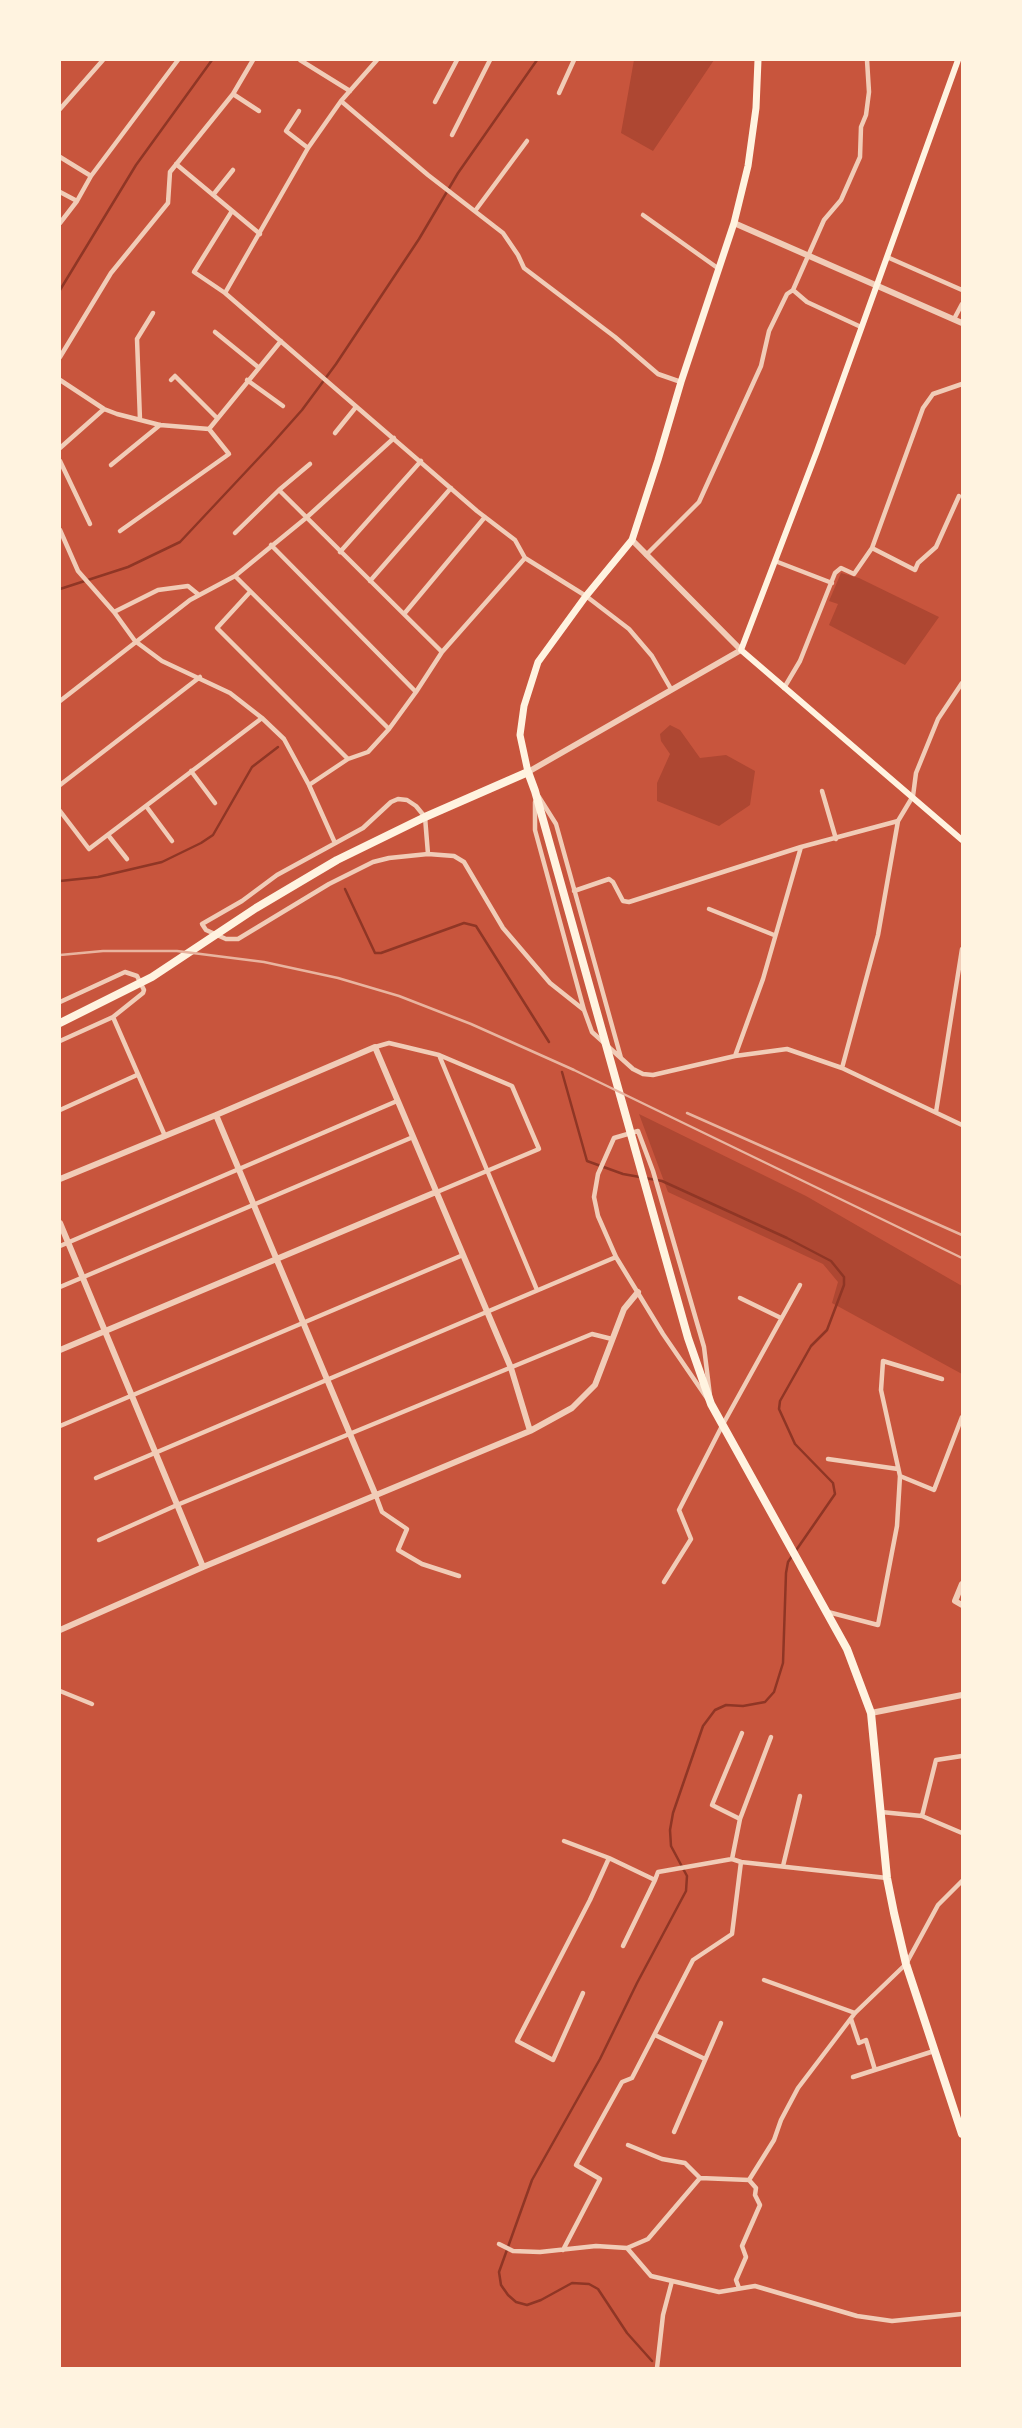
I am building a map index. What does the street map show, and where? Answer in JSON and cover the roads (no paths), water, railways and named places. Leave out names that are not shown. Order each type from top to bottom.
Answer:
[{"type":"highway","points":[[60,1023],[152,977],[337,860],[425,817],[528,772],[688,1338],[711,1404],[828,1612],[847,1649],[871,1713],[887,1878],[906,1965],[962,2134]]},
{"type":"main road","points":[[528,772],[520,735],[524,706],[538,662],[586,596],[632,540],[734,223],[748,166],[758,60]]},
{"type":"main road","points":[[958,60],[817,451],[741,650],[962,840]]},
{"type":"street","points":[[60,109],[103,60]]},
{"type":"street","points":[[60,223],[91,176],[178,60]]},
{"type":"street","points":[[60,357],[111,273],[168,203],[170,172],[233,94],[253,60]]},
{"type":"street","points":[[300,60],[350,91]]},
{"type":"street","points":[[225,293],[308,148],[341,102],[377,60]]},
{"type":"street","points":[[435,102],[457,60]]},
{"type":"street","points":[[452,135],[490,60]]},
{"type":"street","points":[[559,93],[574,60]]},
{"type":"street","points":[[646,555],[699,502],[761,366],[769,331],[787,294],[793,290],[824,220],[841,200],[860,157],[861,127],[866,115],[869,92],[867,60]]},
{"type":"street","points":[[233,94],[259,111]]},
{"type":"street","points":[[341,102],[503,233],[524,268],[615,337],[658,374],[681,382]]},
{"type":"street","points":[[299,111],[286,131],[308,148]]},
{"type":"street","points":[[475,211],[527,141]]},
{"type":"street","points":[[60,157],[91,176]]},
{"type":"street","points":[[176,164],[260,234]]},
{"type":"street","points":[[213,195],[233,170]]},
{"type":"street","points":[[60,192],[77,201]]},
{"type":"street","points":[[232,211],[194,272],[225,293],[515,540],[525,558],[586,596],[629,629],[640,640],[672,690]]},
{"type":"street","points":[[643,215],[719,269]]},
{"type":"street","points":[[734,223],[962,323]]},
{"type":"street","points":[[887,257],[962,290]]},
{"type":"street","points":[[793,290],[807,302],[861,327]]},
{"type":"street","points":[[954,319],[962,304]]},
{"type":"street","points":[[140,420],[137,339],[153,313]]},
{"type":"street","points":[[215,332],[258,367]]},
{"type":"street","points":[[209,429],[281,341]]},
{"type":"street","points":[[171,380],[175,376],[217,418]]},
{"type":"street","points":[[60,380],[104,409],[160,425],[209,429],[229,454],[120,531]]},
{"type":"street","points":[[247,380],[283,407]]},
{"type":"street","points":[[784,688],[800,662],[832,583],[841,568],[854,575],[872,548],[923,408],[933,394],[962,384]]},
{"type":"street","points":[[335,433],[356,407]]},
{"type":"street","points":[[60,449],[104,409]]},
{"type":"street","points":[[111,465],[160,425]]},
{"type":"street","points":[[60,701],[135,641],[199,595],[235,576],[306,519],[394,438]]},
{"type":"street","points":[[60,461],[90,524]]},
{"type":"street","points":[[340,552],[421,461]]},
{"type":"street","points":[[235,533],[310,464]]},
{"type":"street","points":[[370,581],[451,488]]},
{"type":"street","points":[[279,490],[442,652]]},
{"type":"street","points":[[872,548],[915,570],[918,563],[936,547],[959,496]]},
{"type":"street","points":[[404,614],[485,517]]},
{"type":"street","points":[[60,530],[78,571],[135,641],[162,661],[230,693],[262,718],[284,740],[309,785],[335,843]]},
{"type":"street","points":[[528,772],[741,650],[632,540]]},
{"type":"street","points":[[271,545],[416,692]]},
{"type":"street","points":[[309,785],[348,759],[368,752],[389,729],[442,652],[525,558]]},
{"type":"street","points":[[775,561],[832,583]]},
{"type":"street","points":[[235,576],[389,729]]},
{"type":"street","points":[[114,612],[158,590],[188,586],[199,595]]},
{"type":"street","points":[[250,592],[217,628],[348,759]]},
{"type":"street","points":[[60,785],[200,677]]},
{"type":"street","points":[[842,1068],[878,935],[898,821],[913,796],[916,773],[937,719],[962,682]]},
{"type":"street","points":[[60,811],[89,849],[262,718]]},
{"type":"street","points":[[191,771],[215,803]]},
{"type":"street","points":[[535,791],[556,824],[621,1059]]},
{"type":"street","points":[[535,791],[535,830],[584,1010],[592,1032],[633,1069],[653,1075],[735,1056],[787,1049],[842,1068],[962,1125]]},
{"type":"street","points":[[822,791],[835,839]]},
{"type":"street","points":[[428,854],[425,817],[407,800],[398,799],[391,802],[363,828],[277,875],[242,901],[202,924],[206,930],[226,939],[238,939],[373,862],[428,854],[454,856],[462,860],[503,928],[550,983],[584,1010]]},
{"type":"street","points":[[146,806],[172,841]]},
{"type":"street","points":[[574,891],[609,879],[623,901],[629,902],[801,847],[898,821]]},
{"type":"street","points":[[108,835],[127,859]]},
{"type":"street","points":[[735,1056],[763,979],[801,847]]},
{"type":"street","points":[[709,909],[774,935]]},
{"type":"street","points":[[936,1112],[962,949]]},
{"type":"street","points":[[60,1002],[125,972],[137,976],[144,990],[144,993],[113,1017],[60,1041]]},
{"type":"street","points":[[113,1017],[165,1136]]},
{"type":"street","points":[[60,1179],[389,1043],[439,1055],[512,1086],[539,1149],[60,1350]]},
{"type":"street","points":[[375,1047],[511,1368],[530,1431]]},
{"type":"street","points":[[439,1055],[537,1290]]},
{"type":"street","points":[[60,1110],[137,1075]]},
{"type":"street","points":[[60,1246],[397,1101]]},
{"type":"street","points":[[216,1115],[382,1512],[407,1529],[398,1550],[422,1564],[459,1576]]},
{"type":"street","points":[[638,1131],[653,1171],[704,1347],[711,1404],[663,1334],[616,1257],[598,1216],[594,1197],[598,1174],[614,1138],[638,1131]]},
{"type":"street","points":[[60,1287],[413,1137]]},
{"type":"street","points":[[60,1223],[203,1567]]},
{"type":"street","points":[[60,1426],[463,1255]]},
{"type":"street","points":[[96,1478],[616,1257]]},
{"type":"street","points":[[664,1582],[691,1539],[679,1510],[800,1284]]},
{"type":"street","points":[[60,1630],[203,1567],[530,1431],[572,1408],[595,1385],[624,1309],[638,1292]]},
{"type":"street","points":[[740,1298],[781,1318]]},
{"type":"street","points":[[99,1540],[177,1505],[592,1334],[612,1339]]},
{"type":"street","points":[[828,1612],[878,1625],[897,1526],[900,1476],[881,1390],[883,1361],[942,1379]]},
{"type":"street","points":[[900,1476],[934,1490],[962,1417]]},
{"type":"street","points":[[828,1460],[898,1469]]},
{"type":"street","points":[[962,1584],[955,1601],[962,1605]]},
{"type":"street","points":[[60,1690],[92,1704]]},
{"type":"street","points":[[871,1713],[962,1695]]},
{"type":"street","points":[[740,1819],[712,1805],[741,1734]]},
{"type":"street","points":[[732,1858],[740,1819],[771,1737]]},
{"type":"street","points":[[922,1816],[936,1760],[962,1756]]},
{"type":"street","points":[[783,1866],[800,1796]]},
{"type":"street","points":[[881,1812],[922,1816],[962,1833]]},
{"type":"street","points":[[564,1841],[609,1858],[655,1880]]},
{"type":"street","points":[[583,1993],[553,2060],[517,2041],[609,1858]]},
{"type":"street","points":[[623,1946],[658,1872],[732,1858],[741,1862],[887,1878]]},
{"type":"street","points":[[564,2250],[600,2179],[576,2165],[622,2082],[632,2078],[693,1960],[732,1934],[741,1862]]},
{"type":"street","points":[[749,2180],[774,2140],[798,2088],[855,2013],[906,1965],[938,1905],[962,1882]]},
{"type":"street","points":[[764,1980],[855,2013]]},
{"type":"street","points":[[850,2019],[859,2043],[866,2040],[875,2070]]},
{"type":"street","points":[[674,2132],[720,2023]]},
{"type":"street","points":[[656,2035],[705,2059]]},
{"type":"street","points":[[853,2077],[935,2050]]},
{"type":"street","points":[[628,2145],[662,2159],[685,2163],[700,2178],[749,2180],[756,2188],[755,2195],[760,2205],[742,2246],[746,2257],[736,2280],[739,2288]]},
{"type":"street","points":[[499,2244],[513,2250],[564,2250],[596,2246],[627,2248],[648,2239],[700,2178]]},
{"type":"street","points":[[627,2248],[652,2276],[719,2292],[755,2286],[857,2315],[892,2321],[962,2314]]},
{"type":"street","points":[[657,2368],[663,2315],[672,2281]]},
{"type":"waterway","points":[[60,290],[136,165],[212,60]]},
{"type":"waterway","points":[[60,589],[128,567],[180,542],[270,446],[302,410],[336,364],[419,239],[458,173],[537,60]]},
{"type":"waterway","points":[[60,881],[98,877],[162,862],[201,843],[213,835],[252,767],[278,747]]},
{"type":"waterway","points":[[345,889],[375,953],[464,923],[476,926],[549,1042]]},
{"type":"waterway","points":[[562,1072],[587,1161],[623,1174],[662,1181],[831,1261],[844,1277],[844,1285],[827,1330],[811,1346],[780,1401],[779,1409],[795,1444],[833,1483],[835,1494],[788,1562],[783,1663],[774,1692],[765,1702],[743,1706],[726,1705],[715,1710],[703,1726],[673,1813],[670,1830],[671,1846],[687,1876],[686,1891],[600,2059],[532,2180],[499,2272],[501,2285],[508,2295],[516,2302],[527,2305],[572,2283],[589,2284],[598,2289],[627,2333],[652,2361]]},
{"type":"railway","points":[[60,955],[103,951],[177,951],[264,962],[338,978],[399,996],[471,1024],[574,1070],[962,1258]]},
{"type":"railway","points":[[687,1113],[962,1235]]}]
